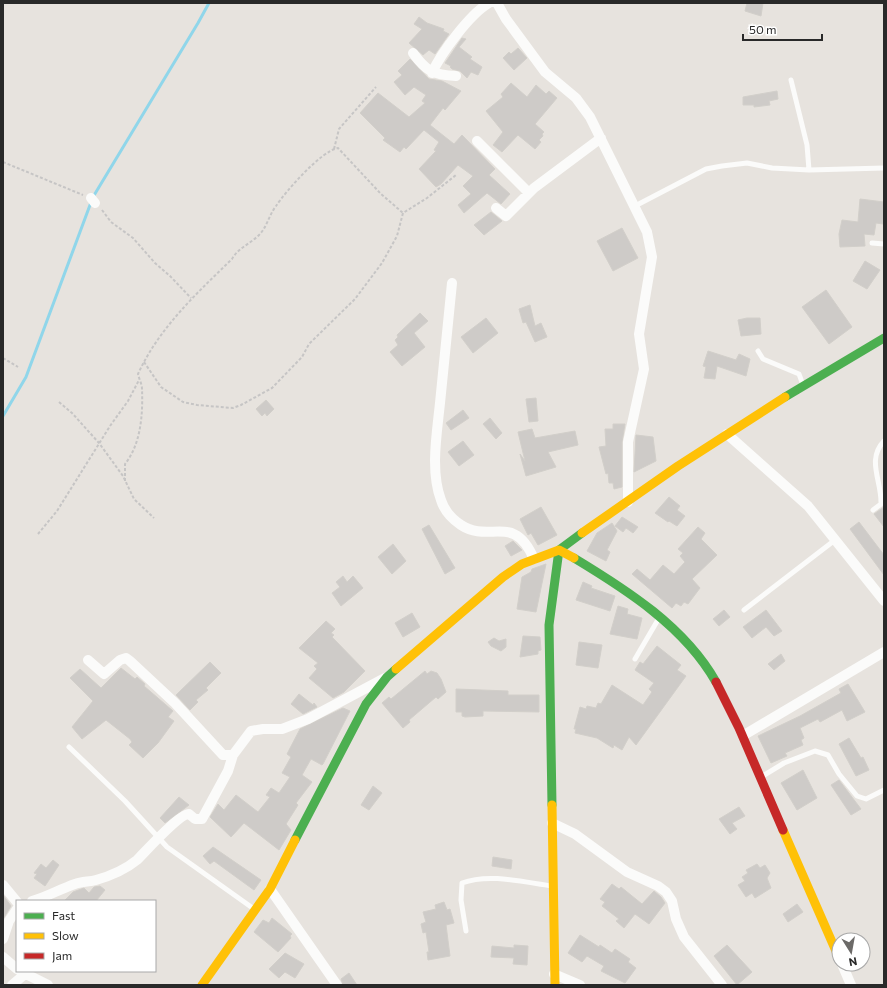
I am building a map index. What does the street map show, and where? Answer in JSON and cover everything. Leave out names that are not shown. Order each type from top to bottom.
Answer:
[{"type":"street","points":[[432,73],[446,49],[472,17],[481,7],[489,3]]},
{"type":"street","points":[[497,3],[506,19],[545,72],[576,98],[590,117],[647,232],[652,256],[639,334],[644,369],[628,442],[628,502]]},
{"type":"street","points":[[413,53],[420,63],[432,73],[456,76]]},
{"type":"street","points":[[496,208],[506,216],[529,193],[601,138]]},
{"type":"street","points":[[477,140],[529,193]]},
{"type":"street","points":[[452,283],[435,444],[437,480],[440,499],[452,517],[462,526],[472,530],[505,530],[519,536],[529,547],[534,559]]},
{"type":"street","points":[[202,985],[270,889],[366,704],[387,677],[497,581],[522,564],[559,550],[607,515],[727,434],[803,385],[884,338]]},
{"type":"street","points":[[727,434],[808,506],[884,601]]},
{"type":"street","points":[[559,550],[578,559],[660,617],[694,650],[708,670],[744,735],[760,778],[831,940]]},
{"type":"street","points":[[554,985],[549,625],[559,550]]},
{"type":"street","points":[[744,735],[884,652]]},
{"type":"street","points":[[88,660],[104,674],[120,660],[126,658],[175,704],[223,755],[233,755]]},
{"type":"street","points":[[34,900],[79,882],[95,881],[126,867],[137,860],[159,836],[187,814],[196,819],[202,819],[228,771],[233,755],[251,731],[263,729],[282,729],[308,719],[387,677]]},
{"type":"street","points":[[552,823],[575,834],[627,872],[658,886],[666,892],[672,901],[676,919],[684,937],[722,985]]},
{"type":"street","points":[[3,885],[16,901]]},
{"type":"street","points":[[270,889],[335,984]]},
{"type":"street","points":[[3,939],[9,921],[16,910]]},
{"type":"street","points":[[3,957],[16,967]]},
{"type":"street","points":[[12,985],[20,972]]},
{"type":"street","points":[[23,972],[48,985]]},
{"type":"street","points":[[845,972],[851,985]]},
{"type":"street","points":[[554,974],[580,985]]},
{"type":"lane","points":[[791,80],[807,145],[809,170]]},
{"type":"lane","points":[[635,206],[706,169],[722,166],[747,163],[772,168],[809,170],[884,168]]},
{"type":"lane","points":[[872,243],[884,244]]},
{"type":"lane","points":[[758,351],[763,358],[799,374],[803,385]]},
{"type":"lane","points":[[873,510],[880,504],[881,496],[876,472],[876,449],[884,441]]},
{"type":"lane","points":[[744,610],[834,540]]},
{"type":"lane","points":[[635,659],[660,617]]},
{"type":"lane","points":[[69,747],[125,801],[159,836],[167,847],[256,910]]},
{"type":"lane","points":[[760,778],[784,763],[815,751],[828,756],[839,774],[857,796],[866,799],[884,790]]},
{"type":"lane","points":[[466,931],[461,900],[462,883],[475,878],[510,880],[552,886]]},
{"type":"path","points":[[334,149],[339,129],[376,87]]},
{"type":"path","points":[[126,482],[125,464],[130,457],[137,440],[141,417],[142,387],[138,374],[144,362],[163,332],[191,298],[232,259],[235,253],[258,236],[265,228],[275,207],[286,193],[321,157],[338,148],[381,194],[403,213]]},
{"type":"path","points":[[3,162],[64,186],[93,201],[111,222],[133,238],[155,264],[170,276],[191,298]]},
{"type":"path","points":[[144,362],[161,387],[183,402],[196,405],[233,408],[272,388],[302,357],[309,344],[355,299],[382,263],[397,236],[403,213],[427,198],[456,174]]},
{"type":"path","points":[[3,358],[18,367]]},
{"type":"path","points":[[38,534],[57,511],[99,443],[128,401],[139,380]]},
{"type":"path","points":[[59,402],[72,413],[99,443],[126,482],[134,499],[154,518]]},
{"type":"building","points":[[747,3],[763,3],[761,16],[745,11]]},
{"type":"building","points":[[419,17],[427,23],[444,29],[443,31],[449,34],[435,54],[429,50],[423,55],[409,43],[422,29],[414,24]]},
{"type":"building","points":[[462,38],[466,39],[459,47],[472,57],[470,59],[482,67],[478,75],[471,72],[467,78],[460,71],[452,69],[450,67],[451,66],[445,63]]},
{"type":"building","points":[[518,48],[527,58],[514,70],[503,58],[509,52],[511,54]]},
{"type":"building","points":[[410,59],[429,79],[442,81],[461,91],[445,110],[443,108],[430,125],[454,144],[462,135],[495,169],[489,175],[510,194],[501,204],[487,193],[464,213],[458,205],[471,194],[463,186],[473,176],[458,165],[441,184],[436,187],[419,169],[436,151],[434,150],[439,142],[424,130],[406,149],[404,147],[400,152],[383,140],[385,138],[360,113],[378,93],[409,117],[425,103],[422,101],[426,95],[414,87],[405,95],[394,82],[402,75],[398,71]]},
{"type":"building","points":[[511,83],[527,97],[536,85],[546,94],[549,91],[557,98],[535,124],[544,132],[542,134],[543,136],[539,140],[541,142],[535,149],[518,135],[502,152],[493,145],[503,132],[486,111],[503,97],[501,94]]},
{"type":"building","points":[[777,91],[778,99],[769,101],[770,105],[754,107],[754,105],[743,105],[743,97]]},
{"type":"building","points":[[860,199],[884,202],[883,224],[876,223],[874,235],[864,234],[865,246],[840,247],[839,234],[842,220],[858,222]]},
{"type":"building","points":[[491,212],[502,221],[484,235],[474,225]]},
{"type":"building","points":[[622,228],[638,258],[613,271],[597,241]]},
{"type":"building","points":[[865,261],[880,270],[867,289],[853,281]]},
{"type":"building","points":[[826,290],[852,327],[829,344],[802,307]]},
{"type":"building","points":[[530,305],[535,326],[541,323],[547,337],[535,342],[526,322],[523,323],[519,309]]},
{"type":"building","points":[[420,313],[428,321],[414,333],[425,347],[402,366],[390,352],[398,345],[395,340],[398,337],[397,335]]},
{"type":"building","points":[[486,318],[498,333],[473,353],[461,337]]},
{"type":"building","points":[[760,318],[761,334],[741,336],[738,320]]},
{"type":"building","points":[[708,351],[736,360],[739,354],[750,359],[746,376],[717,366],[715,379],[704,378],[706,367],[703,366]]},
{"type":"building","points":[[536,398],[538,421],[529,422],[526,399]]},
{"type":"building","points":[[266,400],[274,409],[267,416],[265,413],[262,416],[256,409]]},
{"type":"building","points":[[463,410],[469,418],[451,430],[446,423]]},
{"type":"building","points":[[490,418],[502,433],[496,439],[483,424]]},
{"type":"building","points":[[613,424],[625,424],[622,442],[622,487],[614,489],[613,483],[609,483],[608,473],[606,474],[599,447],[606,446],[605,429],[613,429]]},
{"type":"building","points":[[532,429],[535,438],[575,431],[578,445],[548,452],[556,467],[526,476],[520,454],[525,461],[518,432]]},
{"type":"building","points":[[636,435],[653,437],[656,461],[634,472]]},
{"type":"building","points":[[463,441],[474,455],[459,466],[448,452]]},
{"type":"building","points":[[669,497],[680,506],[677,510],[685,516],[677,526],[655,513]]},
{"type":"building","points":[[541,507],[557,535],[538,545],[531,533],[528,535],[520,519]]},
{"type":"building","points":[[884,507],[884,527],[874,514]]},
{"type":"building","points":[[622,517],[638,527],[633,533],[626,528],[623,532],[615,526]]},
{"type":"building","points":[[859,522],[884,555],[884,575],[850,529]]},
{"type":"building","points":[[612,523],[617,531],[607,550],[610,552],[606,561],[587,551],[597,533]]},
{"type":"building","points":[[429,525],[455,568],[445,574],[422,529]]},
{"type":"building","points":[[698,527],[705,533],[701,539],[717,555],[692,579],[700,588],[688,604],[684,602],[681,606],[676,603],[672,608],[632,574],[637,569],[650,580],[663,565],[674,574],[685,562],[680,556],[683,553],[678,549]]},
{"type":"building","points":[[513,541],[522,550],[511,556],[505,546]]},
{"type":"building","points":[[393,544],[406,561],[392,574],[378,557]]},
{"type":"building","points":[[546,564],[536,612],[517,609],[522,577],[531,572],[532,569]]},
{"type":"building","points":[[343,576],[347,582],[353,576],[363,588],[341,606],[332,593],[340,587],[336,582]]},
{"type":"building","points":[[583,582],[592,586],[591,588],[615,596],[610,611],[576,600]]},
{"type":"building","points":[[618,606],[628,609],[627,614],[642,618],[637,639],[610,634]]},
{"type":"building","points":[[724,610],[730,617],[719,626],[713,619]]},
{"type":"building","points":[[766,610],[782,631],[774,636],[766,627],[752,638],[743,627]]},
{"type":"building","points":[[412,613],[420,627],[403,637],[395,623]]},
{"type":"building","points":[[326,621],[335,629],[331,633],[334,635],[332,637],[365,671],[344,692],[333,698],[309,678],[317,669],[314,666],[318,663],[299,648]]},
{"type":"building","points":[[523,636],[540,637],[541,650],[538,651],[538,654],[520,657]]},
{"type":"building","points":[[494,638],[499,641],[506,639],[506,647],[501,651],[491,646],[488,642]]},
{"type":"building","points":[[579,642],[602,645],[598,668],[576,665]]},
{"type":"building","points":[[657,646],[681,665],[677,670],[686,676],[636,745],[629,737],[622,750],[614,745],[613,748],[597,738],[575,733],[576,729],[574,729],[580,707],[586,709],[587,706],[596,708],[598,703],[601,704],[612,685],[643,705],[652,692],[649,689],[654,683],[635,670],[640,662],[643,664]]},
{"type":"building","points":[[781,654],[785,661],[774,670],[768,664]]},
{"type":"building","points":[[210,662],[221,673],[206,688],[208,690],[196,700],[198,702],[190,710],[176,695]]},
{"type":"building","points":[[121,668],[135,679],[137,677],[145,684],[144,686],[173,711],[168,717],[174,721],[158,743],[143,758],[129,745],[132,742],[130,739],[106,720],[82,739],[72,727],[93,701],[70,678],[80,669],[101,688]]},
{"type":"building","points":[[425,671],[427,674],[431,671],[437,673],[446,692],[438,699],[436,697],[409,720],[410,722],[403,728],[382,703],[389,697],[391,699]]},
{"type":"building","points":[[848,684],[865,712],[847,721],[842,710],[820,722],[818,719],[800,728],[804,738],[801,740],[803,745],[785,753],[787,756],[771,763],[758,736],[800,716],[841,693],[839,689]]},
{"type":"building","points":[[456,689],[508,691],[508,695],[539,695],[539,712],[483,711],[483,716],[465,717],[462,716],[462,712],[456,712]]},
{"type":"building","points":[[299,694],[313,705],[314,703],[317,707],[303,714],[291,704]]},
{"type":"building","points":[[343,708],[350,711],[323,764],[322,765],[311,759],[302,775],[312,782],[296,803],[298,805],[286,824],[291,830],[279,850],[244,823],[231,837],[210,817],[218,804],[224,810],[236,795],[258,812],[270,797],[266,795],[271,788],[279,793],[290,777],[282,773],[291,757],[287,754],[300,729]]},
{"type":"building","points":[[849,738],[861,758],[863,757],[869,770],[856,776],[839,744]]},
{"type":"building","points":[[803,770],[817,798],[797,810],[781,783]]},
{"type":"building","points":[[839,780],[861,809],[851,815],[831,785]]},
{"type":"building","points":[[373,786],[382,793],[369,810],[361,805]]},
{"type":"building","points":[[179,797],[189,805],[165,823],[160,818]]},
{"type":"building","points":[[739,807],[745,816],[732,823],[737,829],[730,834],[719,819]]},
{"type":"building","points":[[213,847],[261,880],[254,890],[214,861],[210,864],[203,856]]},
{"type":"building","points":[[493,857],[512,860],[511,869],[492,866]]},
{"type":"building","points":[[53,860],[59,865],[45,886],[34,878],[37,874],[34,873],[41,864],[46,868]]},
{"type":"building","points":[[757,864],[760,868],[765,865],[770,873],[767,878],[771,888],[755,898],[752,893],[746,897],[738,885],[745,881],[742,877],[748,873],[746,870]]},
{"type":"building","points":[[612,884],[619,889],[621,887],[642,904],[654,891],[665,903],[649,924],[635,914],[624,928],[616,921],[619,919],[602,906],[605,902],[600,899]]},
{"type":"building","points":[[100,886],[105,890],[97,900],[65,900],[73,892],[84,888],[89,893],[94,887]]},
{"type":"building","points":[[3,895],[11,906],[3,919]]},
{"type":"building","points":[[444,902],[447,910],[450,909],[454,923],[446,925],[450,956],[428,960],[427,952],[429,952],[426,932],[423,933],[421,924],[426,922],[423,912],[436,909],[435,905]]},
{"type":"building","points":[[797,904],[803,912],[788,922],[783,914]]},
{"type":"building","points":[[272,918],[292,934],[290,936],[291,938],[278,952],[254,932],[263,920],[269,923]]},
{"type":"building","points":[[580,935],[599,947],[600,945],[612,953],[615,949],[630,959],[628,962],[636,968],[625,983],[601,971],[604,966],[587,956],[582,962],[568,953]]},
{"type":"building","points":[[514,945],[528,946],[527,965],[513,964],[514,958],[491,957],[492,946],[514,948]]},
{"type":"building","points":[[727,945],[752,972],[737,985],[714,956]]},
{"type":"building","points":[[285,953],[304,964],[295,978],[285,972],[279,978],[269,969]]},
{"type":"building","points":[[349,973],[357,985],[343,985],[341,979]]},
{"type":"waterway","points":[[3,416],[26,377],[93,197],[209,3]]},
{"type":"traffic: fast","points":[[785,397],[884,338]]},
{"type":"traffic: fast","points":[[552,805],[549,625],[559,550],[582,533]]},
{"type":"traffic: fast","points":[[574,558],[614,583],[653,611],[688,644],[703,662],[716,682]]},
{"type":"traffic: fast","points":[[295,840],[366,704],[387,677],[396,669]]},
{"type":"traffic: slow","points":[[582,533],[678,466],[785,397]]},
{"type":"traffic: slow","points":[[396,669],[503,577],[522,564],[559,550],[574,558]]},
{"type":"traffic: slow","points":[[552,805],[555,985]]},
{"type":"traffic: slow","points":[[783,830],[831,940]]},
{"type":"traffic: slow","points":[[202,985],[270,889],[295,840]]},
{"type":"traffic: jam","points":[[716,682],[739,728],[783,830]]}]
